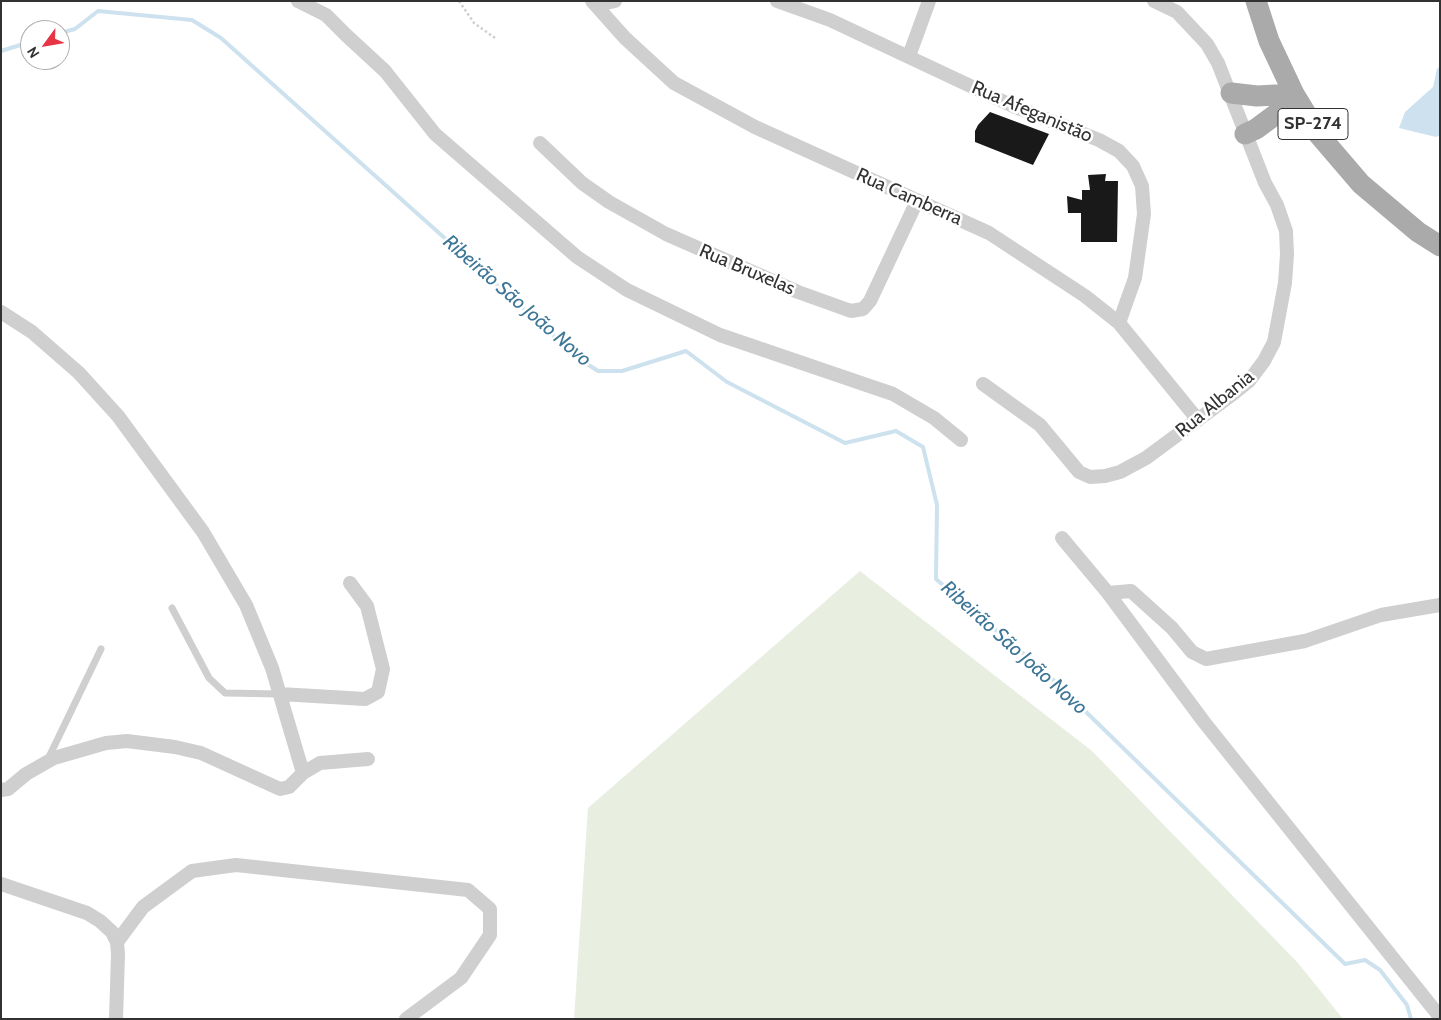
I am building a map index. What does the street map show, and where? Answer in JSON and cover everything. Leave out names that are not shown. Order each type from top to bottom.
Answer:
[{"type":"main road","name":"SP-274","points":[[1256,1],[1270,41],[1294,94],[1320,135],[1361,184],[1418,232],[1440,246]]},
{"type":"main road","points":[[1231,93],[1256,96],[1294,94]]},
{"type":"main road","points":[[1245,134],[1256,129],[1279,112],[1294,94]]},
{"type":"street","points":[[298,1],[326,16],[385,71],[435,134],[577,258],[628,290],[720,335],[893,394],[934,418],[961,440]]},
{"type":"street","points":[[595,3],[615,1]]},
{"type":"street","name":"Rua Afeganistão","points":[[778,1],[830,20],[1012,106],[1099,140],[1119,151],[1133,166],[1142,186],[1144,214],[1135,278],[1119,323]]},
{"type":"street","points":[[909,56],[929,1]]},
{"type":"street","name":"Rua Albania","points":[[983,384],[1040,425],[1079,472],[1090,477],[1120,472],[1146,458],[1198,420],[1242,387],[1264,361],[1274,342],[1285,283],[1286,231],[1278,205],[1265,183],[1218,62],[1192,25],[1177,12],[1154,1]]},
{"type":"street","name":"Rua Camberra","points":[[595,3],[625,38],[674,83],[755,127],[989,234],[1085,296],[1119,323],[1198,420]]},
{"type":"street","name":"Rua Bruxelas","points":[[540,143],[582,183],[666,234],[790,289],[850,311],[862,308],[870,301],[917,201]]},
{"type":"street","points":[[1,312],[32,332],[79,373],[118,416],[203,532],[246,605],[272,668],[303,774]]},
{"type":"street","points":[[1062,538],[1108,593],[1204,722],[1440,1017]]},
{"type":"street","points":[[280,694],[365,699],[378,692],[382,669],[366,606],[350,583]]},
{"type":"street","points":[[1108,593],[1132,591],[1172,628],[1192,652],[1206,659],[1305,641],[1382,615],[1440,605]]},
{"type":"street","points":[[1,790],[8,789],[47,761],[78,749],[127,741],[175,747],[201,753],[280,789],[288,787],[320,763],[368,759]]},
{"type":"street","points":[[117,942],[142,907],[192,871],[236,865],[468,890],[490,909],[490,934],[461,978],[406,1019]]},
{"type":"street","points":[[1,884],[87,913],[112,932],[117,942],[116,1019]]},
{"type":"lane","points":[[172,608],[209,678],[225,693],[280,694]]},
{"type":"lane","points":[[47,761],[100,649]]},
{"type":"path","points":[[459,1],[474,23],[495,38]]},
{"type":"shaded area","points":[[860,571],[1092,751],[1298,963],[1343,1019],[574,1019],[588,808]]},
{"type":"water","points":[[1440,66],[1440,135],[1436,137],[1399,128],[1405,112],[1433,87],[1437,69]]},
{"type":"building","points":[[990,112],[1049,134],[1033,165],[975,142],[975,131],[978,125]]},
{"type":"building","points":[[1106,174],[1105,181],[1118,181],[1117,242],[1081,242],[1081,213],[1068,213],[1067,196],[1082,200],[1082,190],[1090,190],[1088,175]]},
{"type":"waterway","name":"Ribeirão São João Novo","points":[[70,30],[75,29],[98,11],[192,20],[221,38],[581,360],[598,371],[622,371],[686,351],[727,382],[845,443],[896,431],[923,447],[937,505],[936,579],[1046,673],[1345,964],[1365,960],[1380,970],[1407,1005],[1411,1019]]},
{"type":"waterway","name":"Ribeirão São João Novo","points":[[1,51],[20,45]]}]
